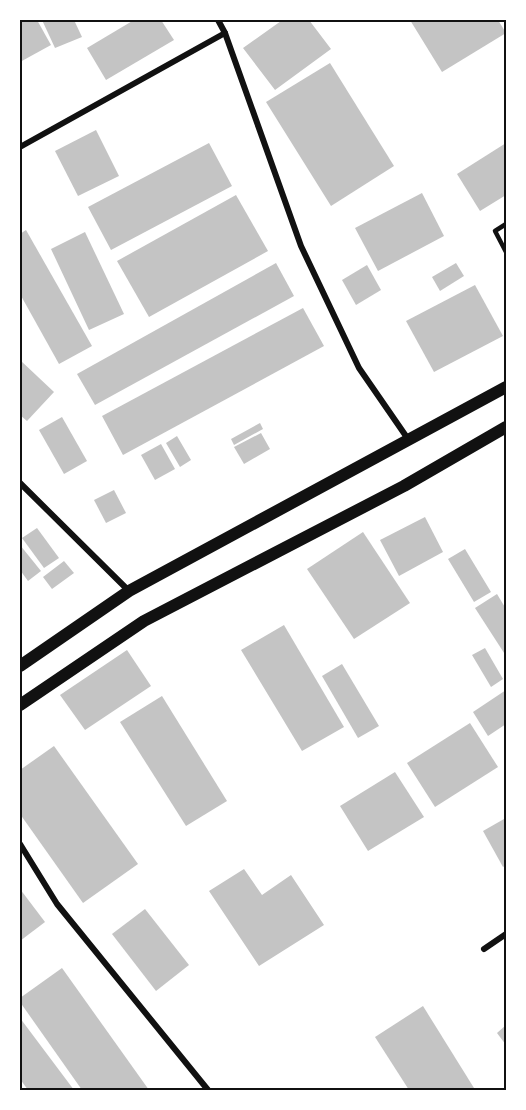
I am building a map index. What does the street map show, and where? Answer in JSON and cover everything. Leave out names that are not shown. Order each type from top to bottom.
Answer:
[{"type":"main road","points":[[20,666],[129,591],[507,387]]},
{"type":"main road","points":[[20,705],[144,621],[505,431]]},
{"type":"street","points":[[218,20],[225,33],[301,246],[359,368],[408,439]]},
{"type":"street","points":[[20,147],[225,33]]},
{"type":"street","points":[[20,483],[129,591]]},
{"type":"street","points":[[20,844],[57,904],[208,1090]]},
{"type":"street","points":[[484,950],[507,934]]},
{"type":"lane","points":[[507,224],[495,231],[507,252]]},
{"type":"building","points":[[20,20],[37,20],[51,45],[20,62]]},
{"type":"building","points":[[42,20],[74,20],[82,37],[55,48]]},
{"type":"building","points":[[134,20],[161,20],[174,40],[106,80],[87,48]]},
{"type":"building","points":[[279,20],[309,20],[331,49],[275,90],[243,48],[281,21]]},
{"type":"building","points":[[410,20],[498,20],[506,33],[442,72]]},
{"type":"building","points":[[330,63],[394,166],[331,206],[266,102]]},
{"type":"building","points":[[96,130],[119,176],[78,196],[55,151]]},
{"type":"building","points":[[209,143],[232,186],[111,250],[88,207]]},
{"type":"building","points":[[506,143],[506,195],[480,211],[457,174]]},
{"type":"building","points":[[422,193],[444,236],[378,271],[355,228]]},
{"type":"building","points":[[236,195],[268,251],[149,317],[117,261]]},
{"type":"building","points":[[26,230],[92,346],[59,364],[20,294],[20,234]]},
{"type":"building","points":[[85,232],[124,314],[89,330],[51,249]]},
{"type":"building","points":[[276,263],[294,296],[95,405],[77,374]]},
{"type":"building","points":[[456,263],[464,276],[440,291],[432,277]]},
{"type":"building","points":[[367,265],[381,290],[356,305],[342,280]]},
{"type":"building","points":[[475,285],[503,336],[434,372],[406,321]]},
{"type":"building","points":[[303,308],[324,346],[123,455],[102,416]]},
{"type":"building","points":[[20,360],[54,392],[27,421],[20,415]]},
{"type":"building","points":[[62,417],[87,461],[64,474],[39,430]]},
{"type":"building","points":[[260,423],[263,429],[234,445],[231,439]]},
{"type":"building","points":[[261,433],[270,449],[244,464],[234,447]]},
{"type":"building","points":[[177,436],[191,460],[180,467],[166,443]]},
{"type":"building","points":[[161,444],[175,469],[155,480],[141,455]]},
{"type":"building","points":[[114,490],[126,513],[106,523],[94,500]]},
{"type":"building","points":[[425,517],[443,552],[399,576],[380,540]]},
{"type":"building","points":[[37,528],[59,558],[44,568],[22,538]]},
{"type":"building","points":[[363,532],[410,603],[354,639],[307,569]]},
{"type":"building","points":[[20,545],[41,571],[28,581],[20,570]]},
{"type":"building","points":[[465,549],[491,592],[474,602],[448,559]]},
{"type":"building","points":[[64,561],[74,573],[52,589],[43,577]]},
{"type":"building","points":[[497,594],[506,609],[506,656],[475,608]]},
{"type":"building","points":[[284,625],[344,727],[302,751],[241,650]]},
{"type":"building","points":[[485,648],[503,679],[491,687],[472,655]]},
{"type":"building","points":[[127,650],[151,686],[85,730],[60,695]]},
{"type":"building","points":[[342,664],[379,726],[358,738],[322,676]]},
{"type":"building","points":[[506,690],[506,724],[488,736],[473,712]]},
{"type":"building","points":[[162,696],[227,801],[186,826],[120,722]]},
{"type":"building","points":[[470,723],[498,767],[435,807],[407,763]]},
{"type":"building","points":[[54,746],[138,864],[83,903],[20,814],[20,770]]},
{"type":"building","points":[[395,772],[424,817],[368,851],[340,806]]},
{"type":"building","points":[[504,819],[506,865],[503,867],[483,831]]},
{"type":"building","points":[[244,869],[262,895],[291,875],[324,925],[259,966],[209,891]]},
{"type":"building","points":[[20,889],[45,922],[20,941]]},
{"type":"building","points":[[145,909],[189,965],[156,991],[112,934]]},
{"type":"building","points":[[62,968],[149,1090],[82,1090],[20,1002],[20,998]]},
{"type":"building","points":[[423,1006],[474,1088],[470,1090],[409,1090],[375,1037]]},
{"type":"building","points":[[20,1018],[74,1090],[28,1090],[20,1079]]},
{"type":"building","points":[[506,1025],[506,1045],[497,1033]]}]
